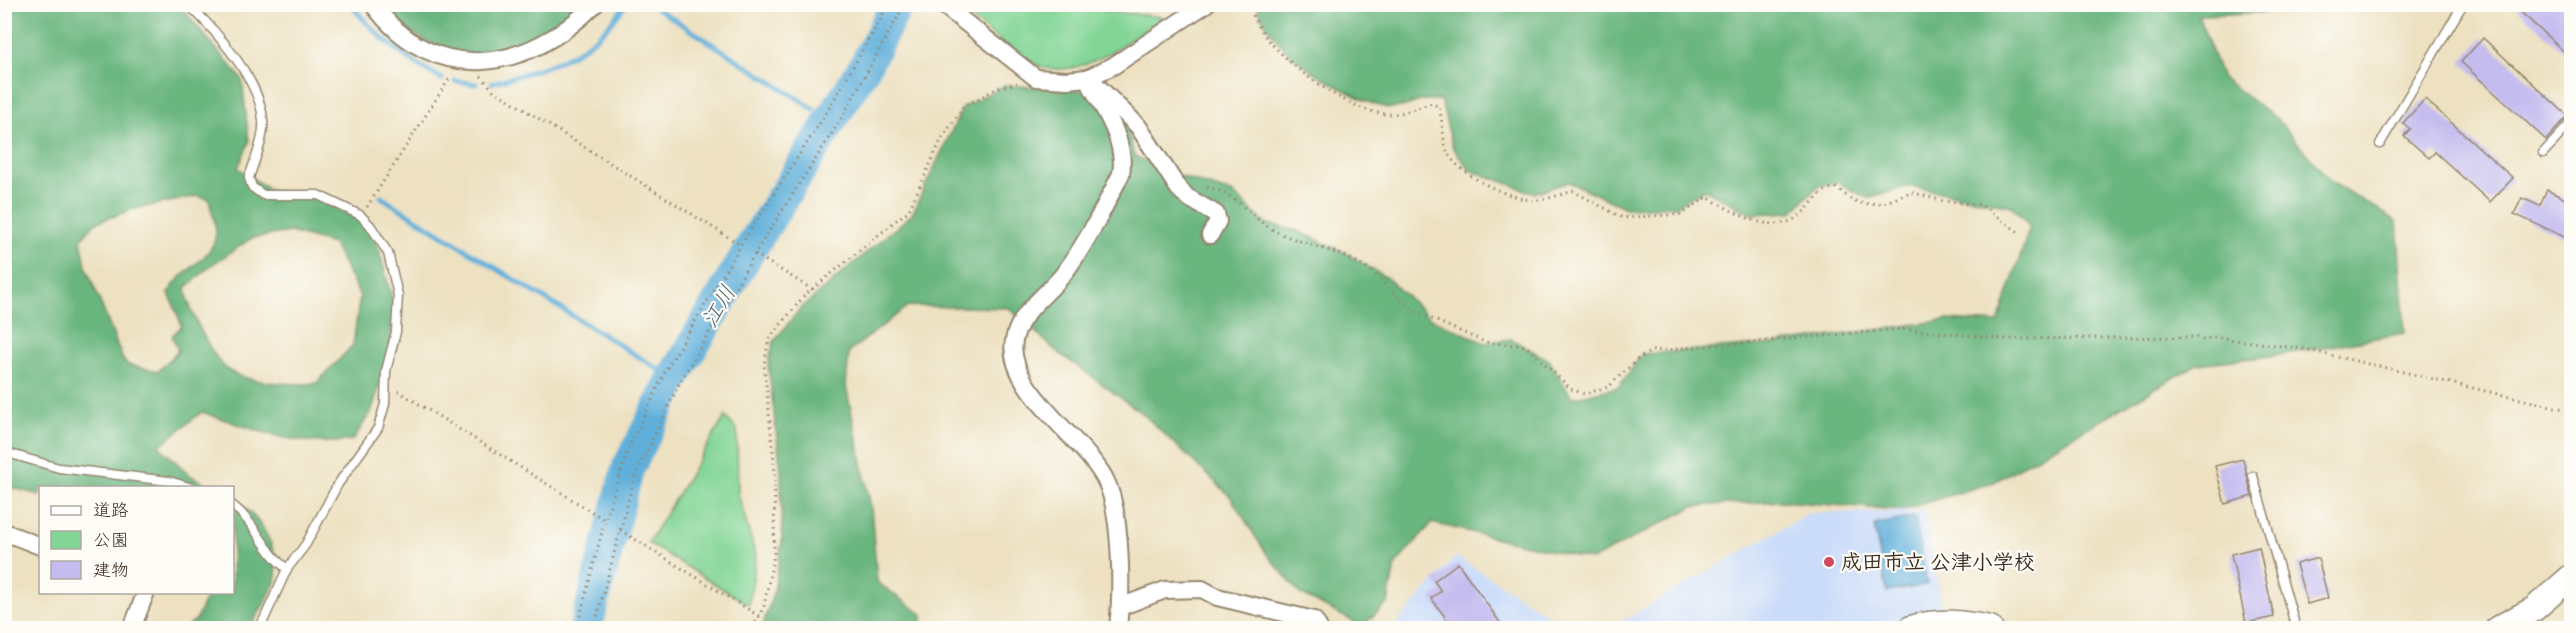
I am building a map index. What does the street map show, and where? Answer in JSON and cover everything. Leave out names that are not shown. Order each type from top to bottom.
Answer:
[{"type":"street","points":[[373,4],[397,31],[419,49],[468,63],[522,53],[554,38],[595,4]]},
{"type":"street","points":[[942,4],[1036,78],[1087,78],[1113,66],[1206,4]]},
{"type":"street","points":[[1087,78],[1105,91],[1138,126],[1178,188],[1216,214],[1218,222],[1210,235]]},
{"type":"street","points":[[1087,78],[1119,140],[1123,163],[1121,174],[1062,275],[1021,319],[1014,337],[1013,354],[1016,368],[1028,387],[1096,465],[1106,480],[1115,505],[1120,607],[1118,628]]},
{"type":"street","points":[[4,532],[39,546]]},
{"type":"street","points":[[2498,628],[2534,609],[2571,576]]},
{"type":"street","points":[[1120,607],[1165,590],[1202,589],[1217,597],[1314,620],[1319,628]]},
{"type":"street","points":[[132,628],[145,594]]},
{"type":"street","points":[[1911,628],[1925,623],[1958,622],[1990,628]]},
{"type":"lane","points":[[188,4],[232,55],[256,92],[264,121],[249,178],[252,187],[263,195],[318,195],[360,215],[370,225],[388,253],[398,295],[396,332],[386,383],[385,404],[378,428],[338,483],[306,544],[287,569],[261,628]]},
{"type":"lane","points":[[2380,144],[2463,4]]},
{"type":"lane","points":[[2543,153],[2571,122]]},
{"type":"lane","points":[[4,452],[59,468],[169,481],[185,486]]},
{"type":"lane","points":[[2253,476],[2296,628]]},
{"type":"lane","points":[[234,507],[242,513],[274,559],[287,569]]},
{"type":"path","points":[[578,628],[605,520],[630,445],[667,368],[741,245],[827,112],[889,4]]},
{"type":"path","points":[[594,628],[635,476],[679,384],[755,254],[838,124],[905,4]]},
{"type":"path","points":[[1248,4],[1270,42],[1287,60],[1338,96],[1367,110],[1391,114],[1431,103],[1438,107],[1448,153],[1458,167],[1473,178],[1514,195],[1536,201],[1573,191],[1623,218],[1683,214],[1707,197],[1754,220],[1781,224],[1799,216],[1823,189],[1835,187],[1852,200],[1864,204],[1884,203],[1911,192],[1943,201],[1981,205],[2020,233]]},
{"type":"path","points":[[360,215],[468,63],[483,82],[493,90],[741,245]]},
{"type":"path","points":[[753,628],[764,606],[774,555],[777,506],[771,413],[764,364],[769,339],[813,290],[909,210],[940,140],[963,107],[998,88],[1036,78]]},
{"type":"path","points":[[1203,187],[1232,196],[1274,230],[1347,256],[1366,267],[1408,307],[1418,313],[1485,342],[1526,346],[1571,389],[1584,394],[1608,387],[1638,359],[1652,351],[1902,329],[2003,339],[2197,337],[2203,340],[2212,337],[2304,349],[2571,411]]},
{"type":"path","points":[[755,254],[813,290]]},
{"type":"path","points":[[386,383],[605,520]]},
{"type":"path","points":[[620,530],[759,616]]},
{"type":"shaded area","name":"成田市立 公津小学校","points":[[1925,511],[1942,611],[1916,616],[1891,628],[1610,628],[1809,513]]},
{"type":"shaded area","points":[[1456,556],[1569,628],[1393,628]]},
{"type":"green space","points":[[1042,4],[1164,17],[1108,54],[1077,67],[1061,69],[1045,68],[1025,59],[962,10],[964,5]]},
{"type":"green space","points":[[5,5],[179,5],[242,79],[249,142],[238,168],[271,191],[317,200],[356,217],[367,225],[379,249],[394,307],[389,358],[371,412],[353,440],[314,442],[295,440],[202,412],[159,446],[191,476],[210,486],[39,486],[39,495],[5,486]],"holes":[[[198,196],[209,199],[215,223],[215,240],[204,256],[181,277],[169,293],[182,326],[172,336],[178,351],[158,371],[128,365],[123,360],[86,266],[81,239],[95,223],[134,209]],[[290,232],[333,244],[360,296],[353,345],[317,383],[285,384],[250,379],[224,367],[196,321],[186,288],[210,266],[252,238]]]},
{"type":"green space","points":[[383,5],[583,5],[532,40],[507,50],[482,55],[457,53],[433,45],[408,29]]},
{"type":"green space","points":[[1257,5],[2331,5],[2332,10],[2198,15],[2222,78],[2277,119],[2331,182],[2397,221],[2405,333],[2279,355],[2197,364],[1994,482],[1902,510],[1781,501],[1694,506],[1592,560],[1432,523],[1395,565],[1388,603],[1362,626],[1300,594],[1266,553],[1230,496],[1143,414],[1055,350],[1009,308],[908,306],[849,352],[846,386],[871,507],[877,582],[923,615],[920,628],[762,628],[774,591],[782,541],[781,471],[768,364],[774,341],[800,309],[912,214],[963,107],[1005,85],[1101,92],[1125,113],[1134,156],[1179,176],[1234,194],[1265,223],[1298,231],[1344,252],[1387,278],[1430,318],[1485,343],[1511,339],[1549,360],[1572,398],[1619,387],[1642,354],[1775,344],[1946,320],[1998,323],[2030,227],[2012,206],[1910,186],[1867,198],[1837,182],[1818,186],[1792,212],[1751,214],[1705,189],[1676,206],[1626,208],[1569,182],[1534,193],[1470,170],[1453,148],[1441,101],[1426,100],[1392,108],[1354,95],[1324,78],[1290,54],[1270,31]]},
{"type":"green space","points":[[725,417],[737,429],[738,494],[756,556],[749,605],[648,543]]},
{"type":"green space","points":[[234,500],[259,523],[271,543],[276,566],[275,583],[250,628],[184,628],[196,620],[208,594],[234,594]]},
{"type":"water","points":[[1915,517],[1927,585],[1887,592],[1874,525]]},
{"type":"building","points":[[2512,4],[2559,4],[2571,15],[2571,58]]},
{"type":"building","points":[[2483,38],[2568,116],[2546,140],[2461,62]]},
{"type":"building","points":[[2425,99],[2513,178],[2490,202],[2435,152],[2429,158],[2404,136],[2410,129],[2403,123]]},
{"type":"building","points":[[2547,190],[2571,202],[2571,240],[2514,214],[2522,198],[2540,206]]},
{"type":"building","points":[[2243,459],[2252,496],[2225,504],[2215,466]]},
{"type":"building","points":[[2259,547],[2274,617],[2246,623],[2231,554]]},
{"type":"building","points":[[2318,558],[2328,598],[2307,604],[2296,564]]},
{"type":"building","points":[[1458,563],[1504,628],[1453,628],[1431,598],[1441,591],[1434,581]]},
{"type":"waterway","points":[[350,4],[392,46],[442,79]]},
{"type":"waterway","points":[[492,83],[550,65],[583,48],[612,22],[626,4]]},
{"type":"waterway","points":[[650,4],[814,109]]},
{"type":"waterway","name":"江川","points":[[586,628],[628,468],[672,381],[749,251],[866,64],[897,4]]},
{"type":"waterway","points":[[455,81],[476,84]]},
{"type":"waterway","points":[[381,197],[660,370]]},
{"type":"place","name":"成田市立 公津小学校","points":[[1829,562]]}]
